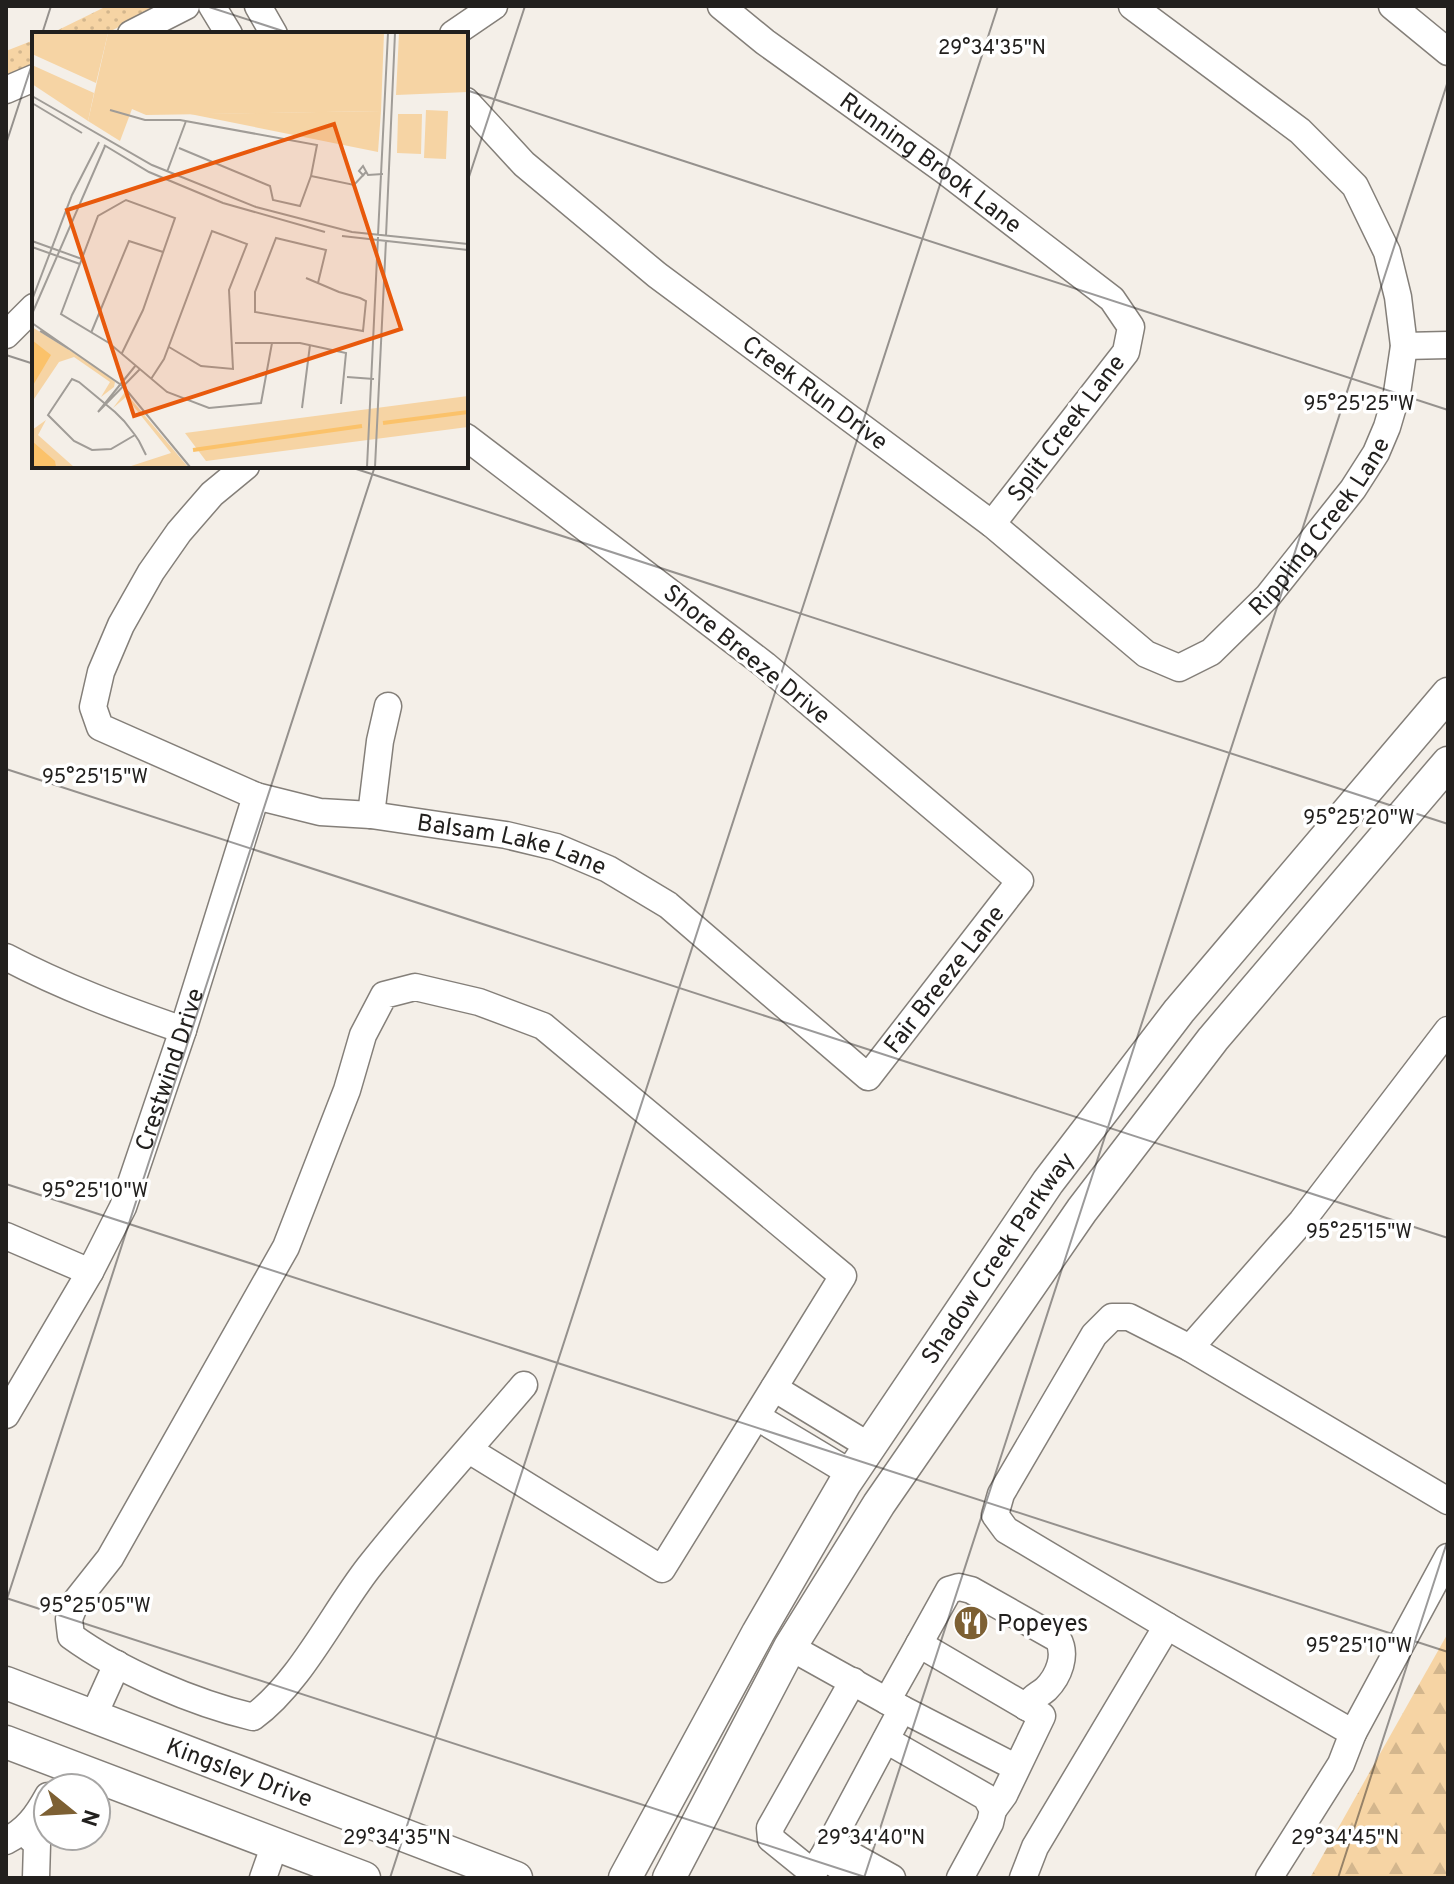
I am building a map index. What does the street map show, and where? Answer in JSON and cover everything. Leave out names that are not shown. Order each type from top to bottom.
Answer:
[{"type":"main road","name":"Shadow Creek Parkway","points":[[625,1878],[750,1645],[869,1446],[1048,1182],[1179,1011],[1448,694]]},
{"type":"main road","name":"Shadow Creek Parkway","points":[[669,1878],[790,1647],[879,1504],[1082,1210],[1213,1039],[1448,763]]},
{"type":"main road","name":"Kingsley Drive","points":[[6,1683],[516,1878]]},
{"type":"main road","points":[[69,1772],[93,1717]]},
{"type":"main road","points":[[6,1742],[51,1772]]},
{"type":"main road","points":[[112,1795],[275,1844],[364,1878]]},
{"type":"street","points":[[135,32],[186,6]]},
{"type":"street","points":[[212,6],[228,32]]},
{"type":"street","points":[[258,6],[273,32]]},
{"type":"street","points":[[456,32],[494,6]]},
{"type":"street","name":"Running Brook Lane","points":[[721,6],[765,42],[945,171],[1112,299],[1131,327]]},
{"type":"street","name":"Rippling Creek Lane","points":[[1132,6],[1300,131],[1355,186],[1387,252],[1398,297],[1404,346],[1397,393],[1387,427],[1376,453],[1353,489],[1268,596],[1211,652],[1179,668]]},
{"type":"street","points":[[1392,6],[1448,52]]},
{"type":"street","points":[[6,90],[32,79]]},
{"type":"street","name":"Creek Run Drive","points":[[468,103],[524,164],[657,275],[992,524],[1146,654],[1179,668]]},
{"type":"street","points":[[6,335],[32,309]]},
{"type":"street","name":"Split Creek Lane","points":[[992,524],[1126,352],[1131,327]]},
{"type":"street","points":[[1404,346],[1448,345]]},
{"type":"street","name":"Shore Breeze Drive","points":[[468,439],[765,665],[1020,881]]},
{"type":"street","name":"Balsam Lake Lane","points":[[244,468],[212,494],[179,532],[151,572],[121,625],[101,672],[93,707],[100,727],[256,796],[320,812],[371,815],[506,835],[556,847],[608,869],[668,905],[868,1077]]},
{"type":"street","points":[[371,815],[380,741],[388,706]]},
{"type":"street","name":"Crestwind Drive","points":[[6,1415],[90,1272],[123,1207],[183,1030],[256,796]]},
{"type":"street","name":"Fair Breeze Lane","points":[[868,1077],[1020,881]]},
{"type":"street","points":[[6,957],[97,1000],[183,1030]]},
{"type":"street","points":[[469,1450],[662,1569],[843,1276],[543,1026],[479,1002],[415,987],[384,995],[363,1035],[347,1090],[286,1247],[110,1558],[76,1601],[69,1619],[71,1636],[98,1656],[218,1708],[253,1717],[286,1685],[368,1568],[524,1385]]},
{"type":"street","points":[[1190,1348],[1302,1221],[1448,1030]]},
{"type":"street","points":[[6,1236],[90,1272]]},
{"type":"street","points":[[1353,1733],[1006,1530],[995,1515],[1001,1494],[1094,1335],[1112,1317],[1129,1317],[1190,1348],[1448,1501]]},
{"type":"street","points":[[774,1388],[869,1446]]},
{"type":"street","points":[[757,1417],[852,1474]]},
{"type":"street","points":[[1269,1878],[1341,1764],[1353,1733],[1448,1557]]},
{"type":"street","points":[[819,1863],[886,1740],[894,1705],[919,1644],[949,1590],[959,1587],[971,1590],[1058,1639],[1064,1649],[1064,1658],[1047,1688],[1034,1696],[1026,1707]]},
{"type":"street","points":[[1023,1878],[1035,1847],[1167,1626]]},
{"type":"street","points":[[919,1644],[1042,1716],[960,1878]]},
{"type":"street","points":[[790,1647],[1015,1767]]},
{"type":"street","points":[[93,1717],[117,1664]]},
{"type":"street","points":[[853,1681],[770,1828],[771,1839],[819,1863],[859,1878]]},
{"type":"street","points":[[886,1740],[986,1797],[993,1810]]},
{"type":"street","points":[[6,1858],[28,1837]]},
{"type":"street","points":[[28,1837],[36,1878]]},
{"type":"street","points":[[263,1878],[275,1844]]},
{"type":"street","points":[[819,1863],[892,1878]]},
{"type":"green space","points":[[107,6],[160,6],[109,32],[54,32]]},
{"type":"green space","points":[[32,41],[32,68],[6,78],[6,51]]},
{"type":"green space","points":[[1448,1633],[1448,1878],[1310,1878]]},
{"type":"place","name":"Popeyes","points":[[971,1623]]}]
